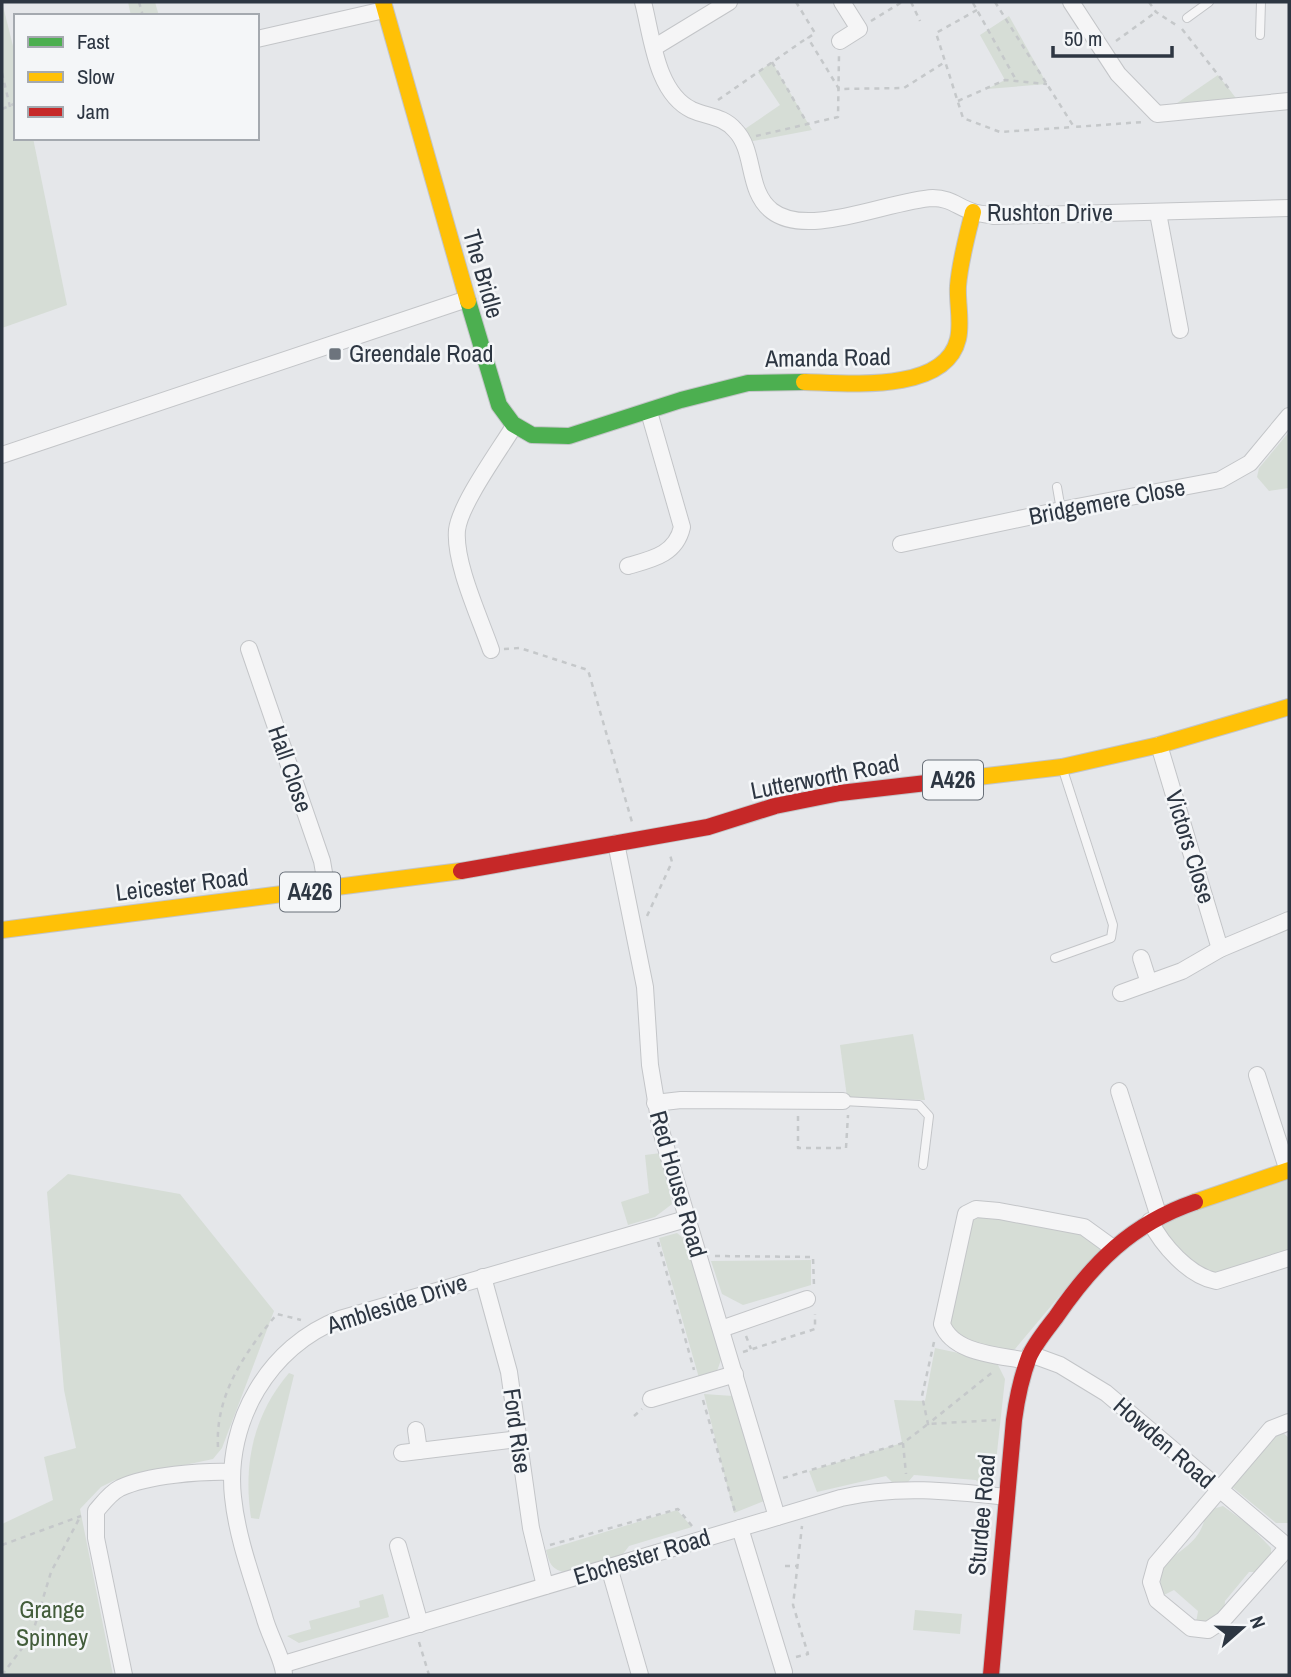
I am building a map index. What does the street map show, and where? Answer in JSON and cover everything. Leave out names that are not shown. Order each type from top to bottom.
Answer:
[{"type":"street","points":[[643,2],[666,84],[680,100],[729,124],[742,139]]},
{"type":"street","points":[[654,47],[729,2]]},
{"type":"street","points":[[839,41],[859,29],[842,2]]},
{"type":"street","points":[[1071,2],[1118,74],[1157,114],[1289,101]]},
{"type":"street","points":[[259,38],[384,6]]},
{"type":"street","name":"The Bridle","points":[[384,6],[497,402],[514,426]]},
{"type":"street","name":"Rushton Drive","points":[[742,139],[760,197],[771,210],[785,218],[805,221],[934,198],[952,200],[973,212],[994,216],[1289,208]]},
{"type":"street","name":"Amanda Road","points":[[649,412],[721,389],[776,379],[874,385],[894,382],[940,366],[951,354],[959,338],[958,291],[973,212]]},
{"type":"street","points":[[1158,213],[1180,330]]},
{"type":"street","points":[[2,455],[467,299]]},
{"type":"street","points":[[491,650],[459,554],[457,529],[464,509],[514,426],[539,438],[554,439],[649,412],[682,527],[679,540],[670,550],[659,557],[628,566]]},
{"type":"street","name":"Bridgemere Close","points":[[901,544],[1232,476],[1250,463],[1289,416]]},
{"type":"street","name":"Hall Close","points":[[249,649],[322,861],[327,890]]},
{"type":"street","name":"Lutterworth Road","points":[[616,843],[663,835],[841,793],[1062,767],[1159,745],[1289,707]]},
{"type":"street","name":"Victors Close","points":[[1159,745],[1220,948]]},
{"type":"street","name":"Leicester Road","points":[[2,930],[327,890],[529,861],[616,843]]},
{"type":"street","name":"Red House Road","points":[[616,843],[645,987],[655,1103],[686,1219],[777,1517]]},
{"type":"street","points":[[1121,993],[1182,971],[1220,948],[1289,920]]},
{"type":"street","points":[[1141,958],[1149,983]]},
{"type":"street","name":"Sturdee Road","points":[[990,1675],[1022,1357],[1084,1276],[1113,1248],[1154,1219],[1288,1174],[1257,1075]]},
{"type":"street","points":[[1119,1091],[1160,1240],[1204,1279],[1216,1282],[1289,1258]]},
{"type":"street","points":[[655,1103],[681,1100],[846,1101]]},
{"type":"street","points":[[1022,1357],[956,1344],[946,1335],[942,1324],[960,1228],[966,1214],[976,1209],[999,1211],[1084,1227],[1113,1248]]},
{"type":"street","name":"Ambleside Drive","points":[[284,1670],[269,1636],[238,1525],[232,1472],[237,1434],[253,1396],[274,1365],[310,1334],[340,1319],[686,1219]]},
{"type":"street","name":"Ford Rise","points":[[483,1277],[504,1347],[535,1550],[545,1586]]},
{"type":"street","points":[[720,1329],[807,1298]]},
{"type":"street","name":"Howden Road","points":[[1022,1357],[1060,1366],[1106,1393],[1289,1547]]},
{"type":"street","points":[[652,1399],[735,1374]]},
{"type":"street","points":[[1289,1422],[1271,1429],[1152,1573],[1151,1582],[1157,1600],[1191,1628],[1208,1630],[1216,1627],[1289,1547]]},
{"type":"street","points":[[416,1430],[419,1451]]},
{"type":"street","points":[[402,1453],[518,1439]]},
{"type":"street","points":[[124,1675],[96,1538],[88,1514],[110,1495],[133,1484],[198,1472],[232,1472]]},
{"type":"street","name":"Ebchester Road","points":[[284,1670],[417,1625],[870,1491],[908,1490],[1006,1497]]},
{"type":"street","points":[[740,1528],[783,1667]]},
{"type":"street","points":[[398,1546],[417,1625]]},
{"type":"street","points":[[608,1567],[640,1675]]},
{"type":"lane","points":[[1187,18],[1209,2]]},
{"type":"lane","points":[[1260,34],[1261,2]]},
{"type":"lane","points":[[1057,487],[1061,510]]},
{"type":"lane","points":[[1055,958],[1111,938],[1114,925],[1062,767]]},
{"type":"lane","points":[[846,1101],[919,1105],[929,1116],[922,1165]]},
{"type":"path","points":[[701,112],[815,33],[796,2]]},
{"type":"path","points":[[859,29],[902,2]]},
{"type":"path","points":[[911,2],[920,21]]},
{"type":"path","points":[[995,2],[1074,127]]},
{"type":"path","points":[[1149,2],[1156,12],[1184,30],[1242,106]]},
{"type":"path","points":[[973,4],[1017,81]]},
{"type":"path","points":[[976,10],[936,33],[962,118],[1000,132],[1150,122],[1157,114]]},
{"type":"path","points":[[1103,50],[1156,12]]},
{"type":"path","points":[[808,38],[839,89]]},
{"type":"path","points":[[742,139],[838,117],[839,41]]},
{"type":"path","points":[[772,62],[807,123]]},
{"type":"path","points":[[839,89],[904,88],[945,62]]},
{"type":"path","points":[[2,73],[10,107]]},
{"type":"path","points":[[958,102],[1005,80],[1048,84]]},
{"type":"path","points":[[2,109],[14,104]]},
{"type":"path","points":[[491,650],[520,648],[588,670],[638,840]]},
{"type":"path","points":[[634,922],[645,919],[672,862],[663,835]]},
{"type":"path","points":[[799,1101],[798,1148],[846,1148],[846,1101]]},
{"type":"path","points":[[928,1424],[922,1396],[932,1344],[946,1335]]},
{"type":"path","points":[[766,1482],[903,1443],[1022,1357]]},
{"type":"path","points":[[928,1424],[1014,1420]]},
{"type":"path","points":[[903,1443],[908,1490]]},
{"type":"path","points":[[535,1550],[678,1509],[703,1539]]},
{"type":"path","points":[[783,1667],[808,1654],[793,1605],[805,1509]]},
{"type":"path","points":[[2,1545],[88,1514]]},
{"type":"path","points":[[2,1675],[32,1635],[51,1572],[88,1514]]},
{"type":"path","points":[[785,1566],[797,1566]]},
{"type":"path","points":[[417,1625],[429,1675]]},
{"type":"green space","points":[[2,2],[14,50],[14,140],[33,140],[67,305],[2,328]]},
{"type":"green space","points":[[128,2],[155,2],[158,14],[131,14]]},
{"type":"green space","points":[[1009,16],[1047,84],[987,89],[1005,80],[980,35]]},
{"type":"green space","points":[[772,62],[812,130],[748,142],[742,131],[780,105],[758,72]]},
{"type":"green space","points":[[1218,75],[1239,102],[1167,110]]},
{"type":"green space","points":[[1289,432],[1289,488],[1269,491],[1257,477],[1259,468]]},
{"type":"green space","points":[[913,1034],[925,1100],[847,1097],[840,1045]]},
{"type":"green space","points":[[661,1153],[672,1204],[655,1217],[628,1225],[621,1202],[649,1193],[645,1155]]},
{"type":"green space","points":[[1285,1172],[1289,1184],[1289,1258],[1216,1281],[1160,1240],[1159,1217]]},
{"type":"green space","name":"Grange Spinney","points":[[68,1174],[180,1194],[274,1311],[222,1448],[213,1459],[115,1480],[101,1487],[80,1509],[113,1675],[2,1675],[2,1524],[53,1500],[44,1457],[76,1448],[64,1390],[47,1192]]},
{"type":"green space","points":[[966,1214],[1061,1222],[1113,1248],[1062,1293],[1015,1349],[1008,1352],[946,1335]]},
{"type":"green space","points":[[677,1233],[689,1243],[722,1357],[717,1371],[699,1378],[659,1238]]},
{"type":"green space","points":[[811,1260],[811,1285],[743,1305],[722,1294],[711,1261]]},
{"type":"green space","points":[[935,1348],[996,1361],[1005,1379],[994,1480],[988,1487],[981,1487],[976,1480],[914,1475],[908,1482],[893,1483],[886,1476],[817,1492],[809,1471],[902,1443],[894,1400],[925,1401]]},
{"type":"green space","points":[[289,1373],[294,1375],[259,1519],[251,1518],[248,1479],[254,1441],[267,1406]]},
{"type":"green space","points":[[704,1394],[733,1396],[764,1501],[734,1513]]},
{"type":"green space","points":[[1282,1432],[1289,1438],[1289,1523],[1276,1523],[1231,1486],[1275,1433]]},
{"type":"green space","points":[[1223,1506],[1249,1525],[1271,1548],[1271,1558],[1259,1572],[1249,1572],[1225,1601],[1224,1614],[1209,1626],[1196,1623],[1198,1611],[1174,1590],[1162,1596],[1159,1570],[1196,1537],[1209,1510]]},
{"type":"green space","points":[[677,1510],[692,1527],[629,1546],[623,1554],[564,1572],[553,1567],[548,1558],[546,1550]]},
{"type":"green space","points":[[383,1594],[389,1617],[299,1643],[287,1636],[311,1629],[309,1621],[360,1607],[359,1601]]},
{"type":"green space","points":[[915,1610],[962,1614],[960,1634],[913,1630]]},
{"type":"traffic: fast","points":[[468,301],[499,405],[513,424],[532,435],[569,436],[681,400],[748,383],[804,382]]},
{"type":"traffic: slow","points":[[383,2],[468,301]]},
{"type":"traffic: slow","points":[[804,382],[892,382],[934,369],[949,357],[959,333],[959,277],[973,212]]},
{"type":"traffic: slow","points":[[961,779],[1062,767],[1159,745],[1289,707]]},
{"type":"traffic: slow","points":[[2,930],[461,871]]},
{"type":"traffic: slow","points":[[1195,1202],[1289,1170]]},
{"type":"traffic: jam","points":[[461,871],[708,827],[775,806],[840,793],[961,779]]},
{"type":"traffic: jam","points":[[991,1675],[1014,1420],[1029,1357],[1084,1279],[1115,1248],[1151,1222],[1195,1202]]},
{"type":"place","name":"Greendale Road","points":[[335,354]]}]
